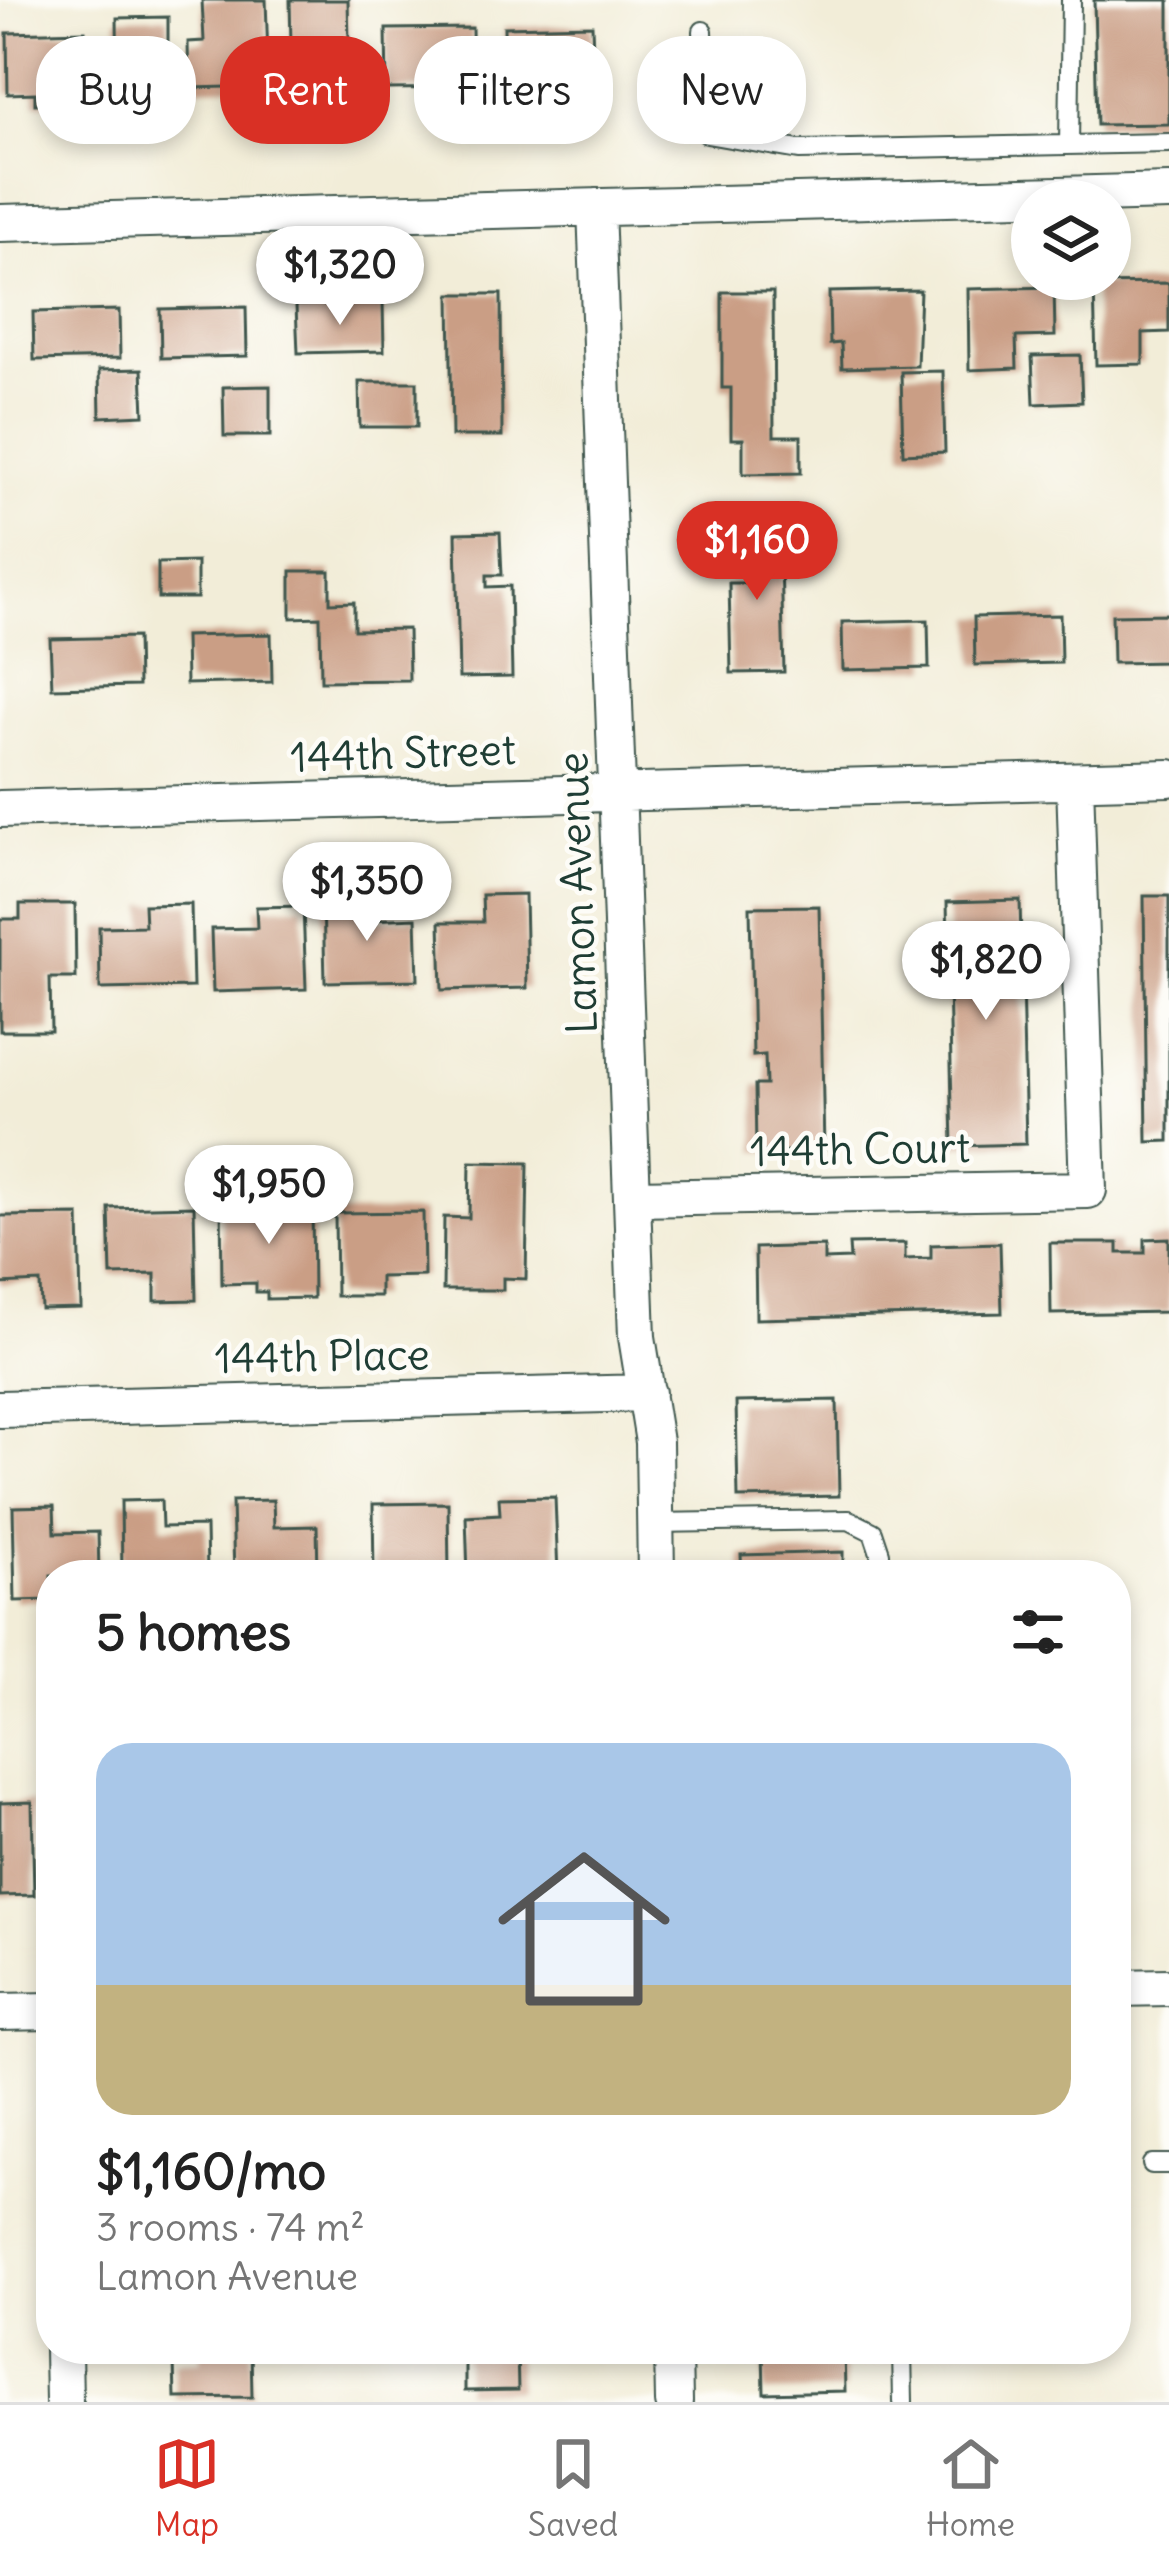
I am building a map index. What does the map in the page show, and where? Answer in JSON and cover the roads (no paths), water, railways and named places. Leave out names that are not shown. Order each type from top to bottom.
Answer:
[{"type":"street","points":[[0,223],[1169,192]]},
{"type":"street","name":"Lamon Avenue","points":[[596,207],[637,1336],[654,1442],[656,1560]]},
{"type":"street","name":"144th Street","points":[[0,809],[1169,778]]},
{"type":"street","name":"144th Court","points":[[634,1198],[1088,1190],[1075,781]]},
{"type":"street","name":"144th Place","points":[[0,1409],[647,1394]]},
{"type":"street","points":[[1131,1988],[1169,1987]]},
{"type":"street","points":[[0,2012],[36,2011]]},
{"type":"street","points":[[63,2364],[64,2402]]},
{"type":"street","points":[[673,2364],[674,2402]]},
{"type":"lane","points":[[1069,145],[1071,0]]},
{"type":"lane","points":[[703,31],[707,134],[799,150],[1169,143]]},
{"type":"lane","points":[[655,1523],[849,1520],[872,1532],[880,1560]]},
{"type":"lane","points":[[902,2364],[903,2402]]}]
